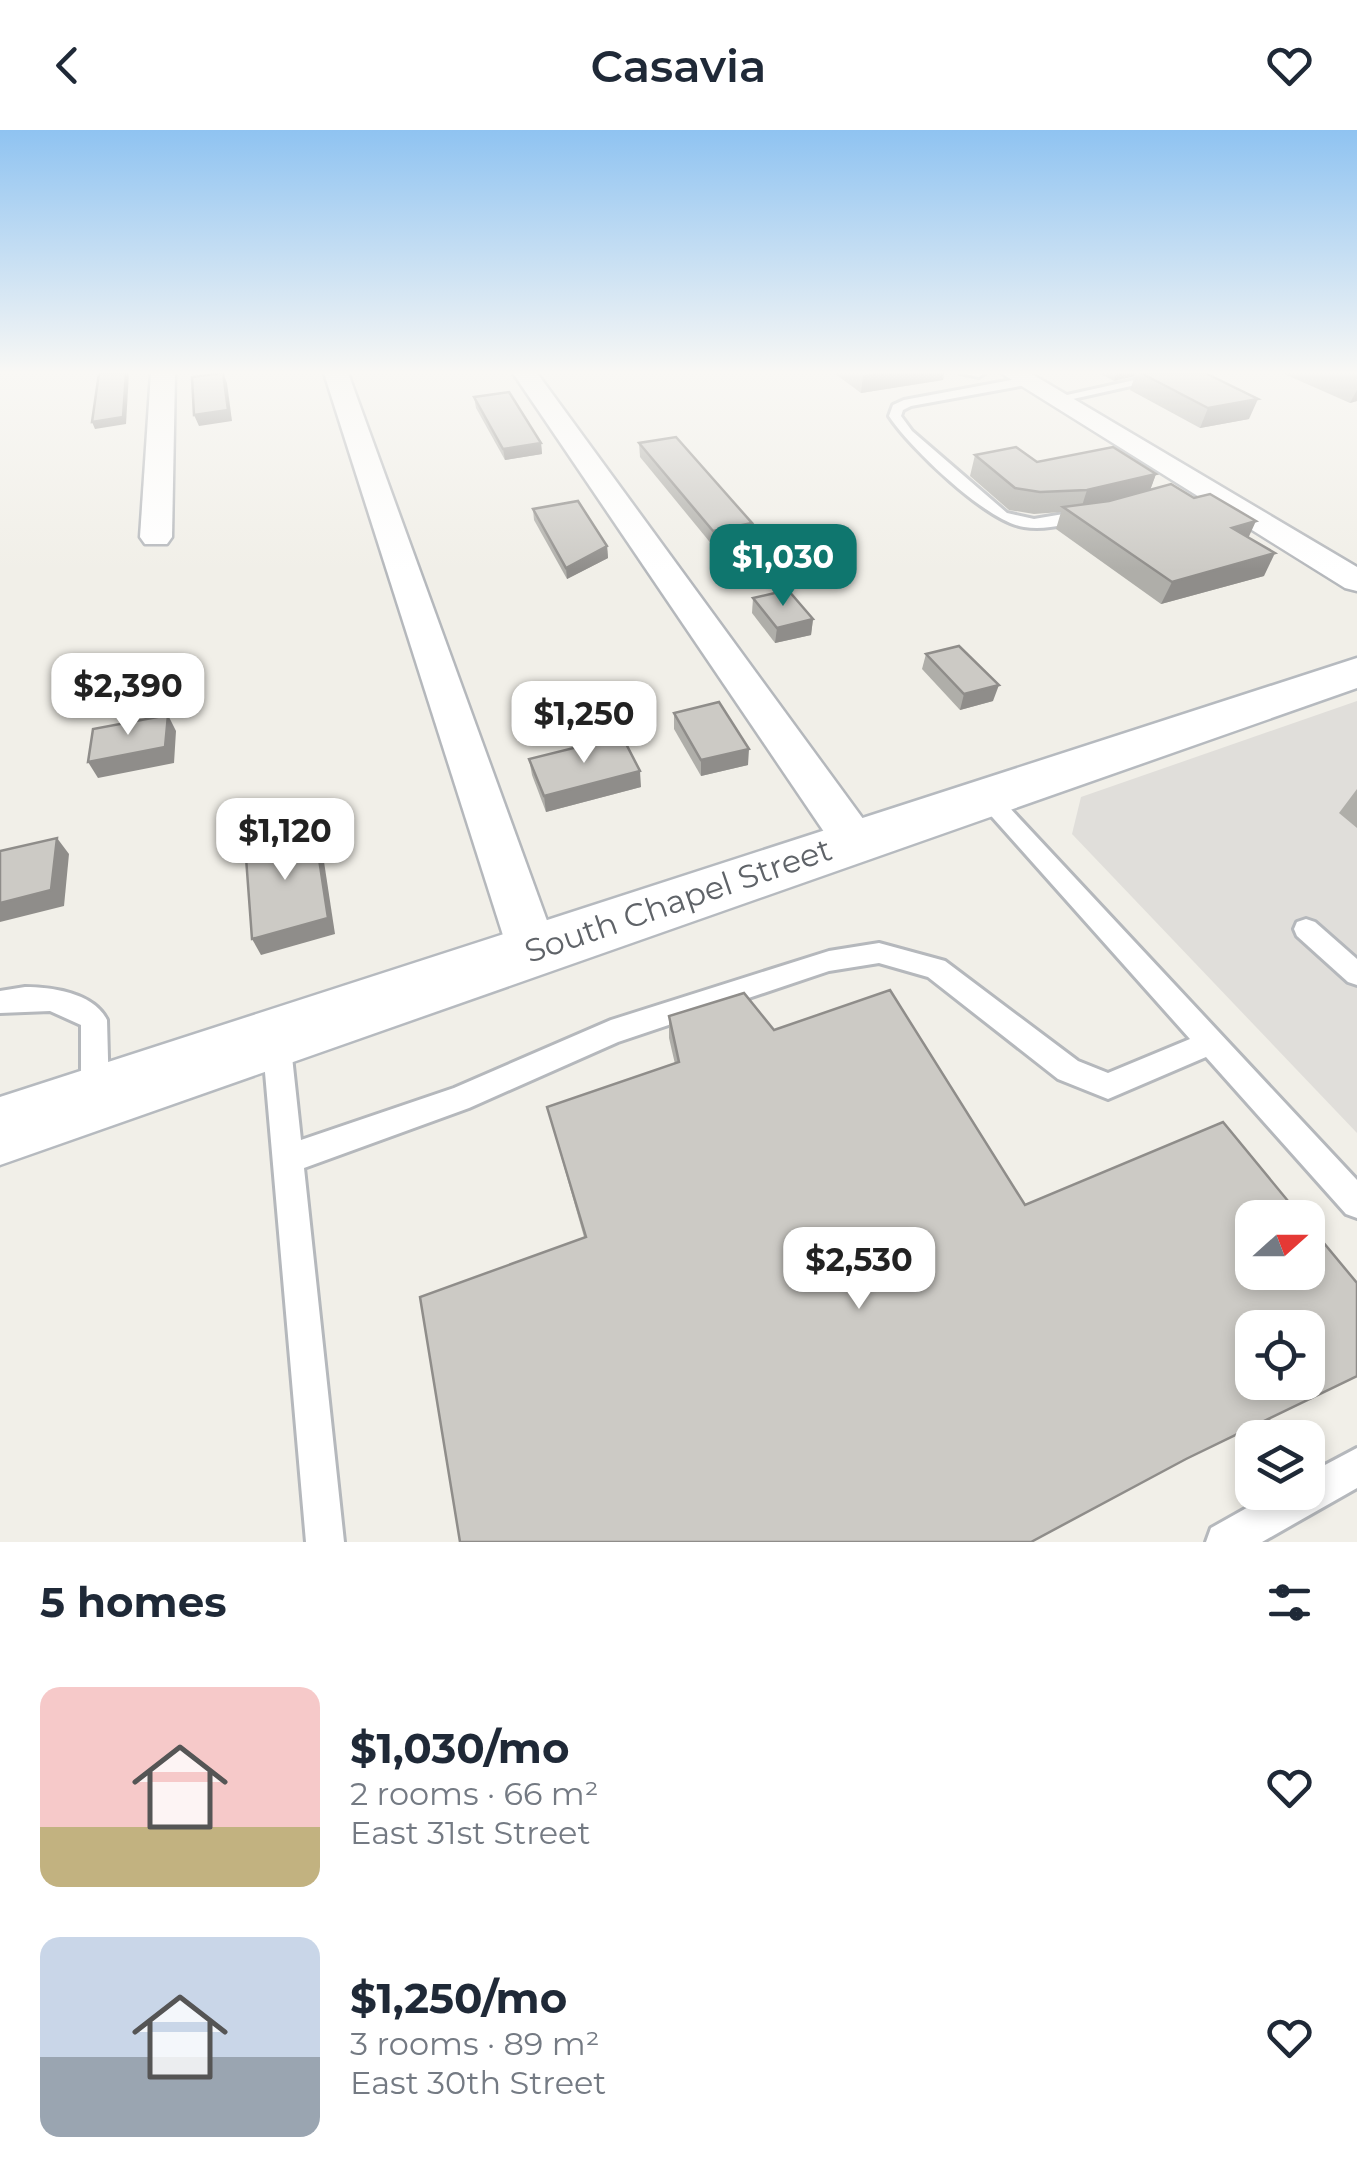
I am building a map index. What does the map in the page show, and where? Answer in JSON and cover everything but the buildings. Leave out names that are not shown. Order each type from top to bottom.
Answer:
[{"type":"street","points":[[156,537],[160,439]]},
{"type":"street","points":[[358,439],[533,951]]},
{"type":"street","points":[[571,439],[852,839]]},
{"type":"street","points":[[1116,439],[1194,490],[1357,581]]},
{"type":"street","name":"South Chapel Street","points":[[0,1130],[852,839],[1357,672]]},
{"type":"lane","points":[[913,439],[1014,522],[1044,524],[1097,512]]},
{"type":"lane","points":[[985,796],[1357,1203]]},
{"type":"lane","points":[[1306,929],[1357,974]]},
{"type":"lane","points":[[287,1159],[459,1099],[610,1032],[829,961],[880,952],[936,968],[1068,1070],[1108,1086],[1209,1043]]},
{"type":"lane","points":[[0,1002],[44,998],[76,1004],[94,1020],[95,1099]]},
{"type":"lane","points":[[276,1038],[325,1542]]},
{"type":"lane","points":[[1224,1542],[1357,1467]]},
{"type":"shaded area","points":[[1357,701],[1357,1133],[1072,834],[1081,797]]}]
